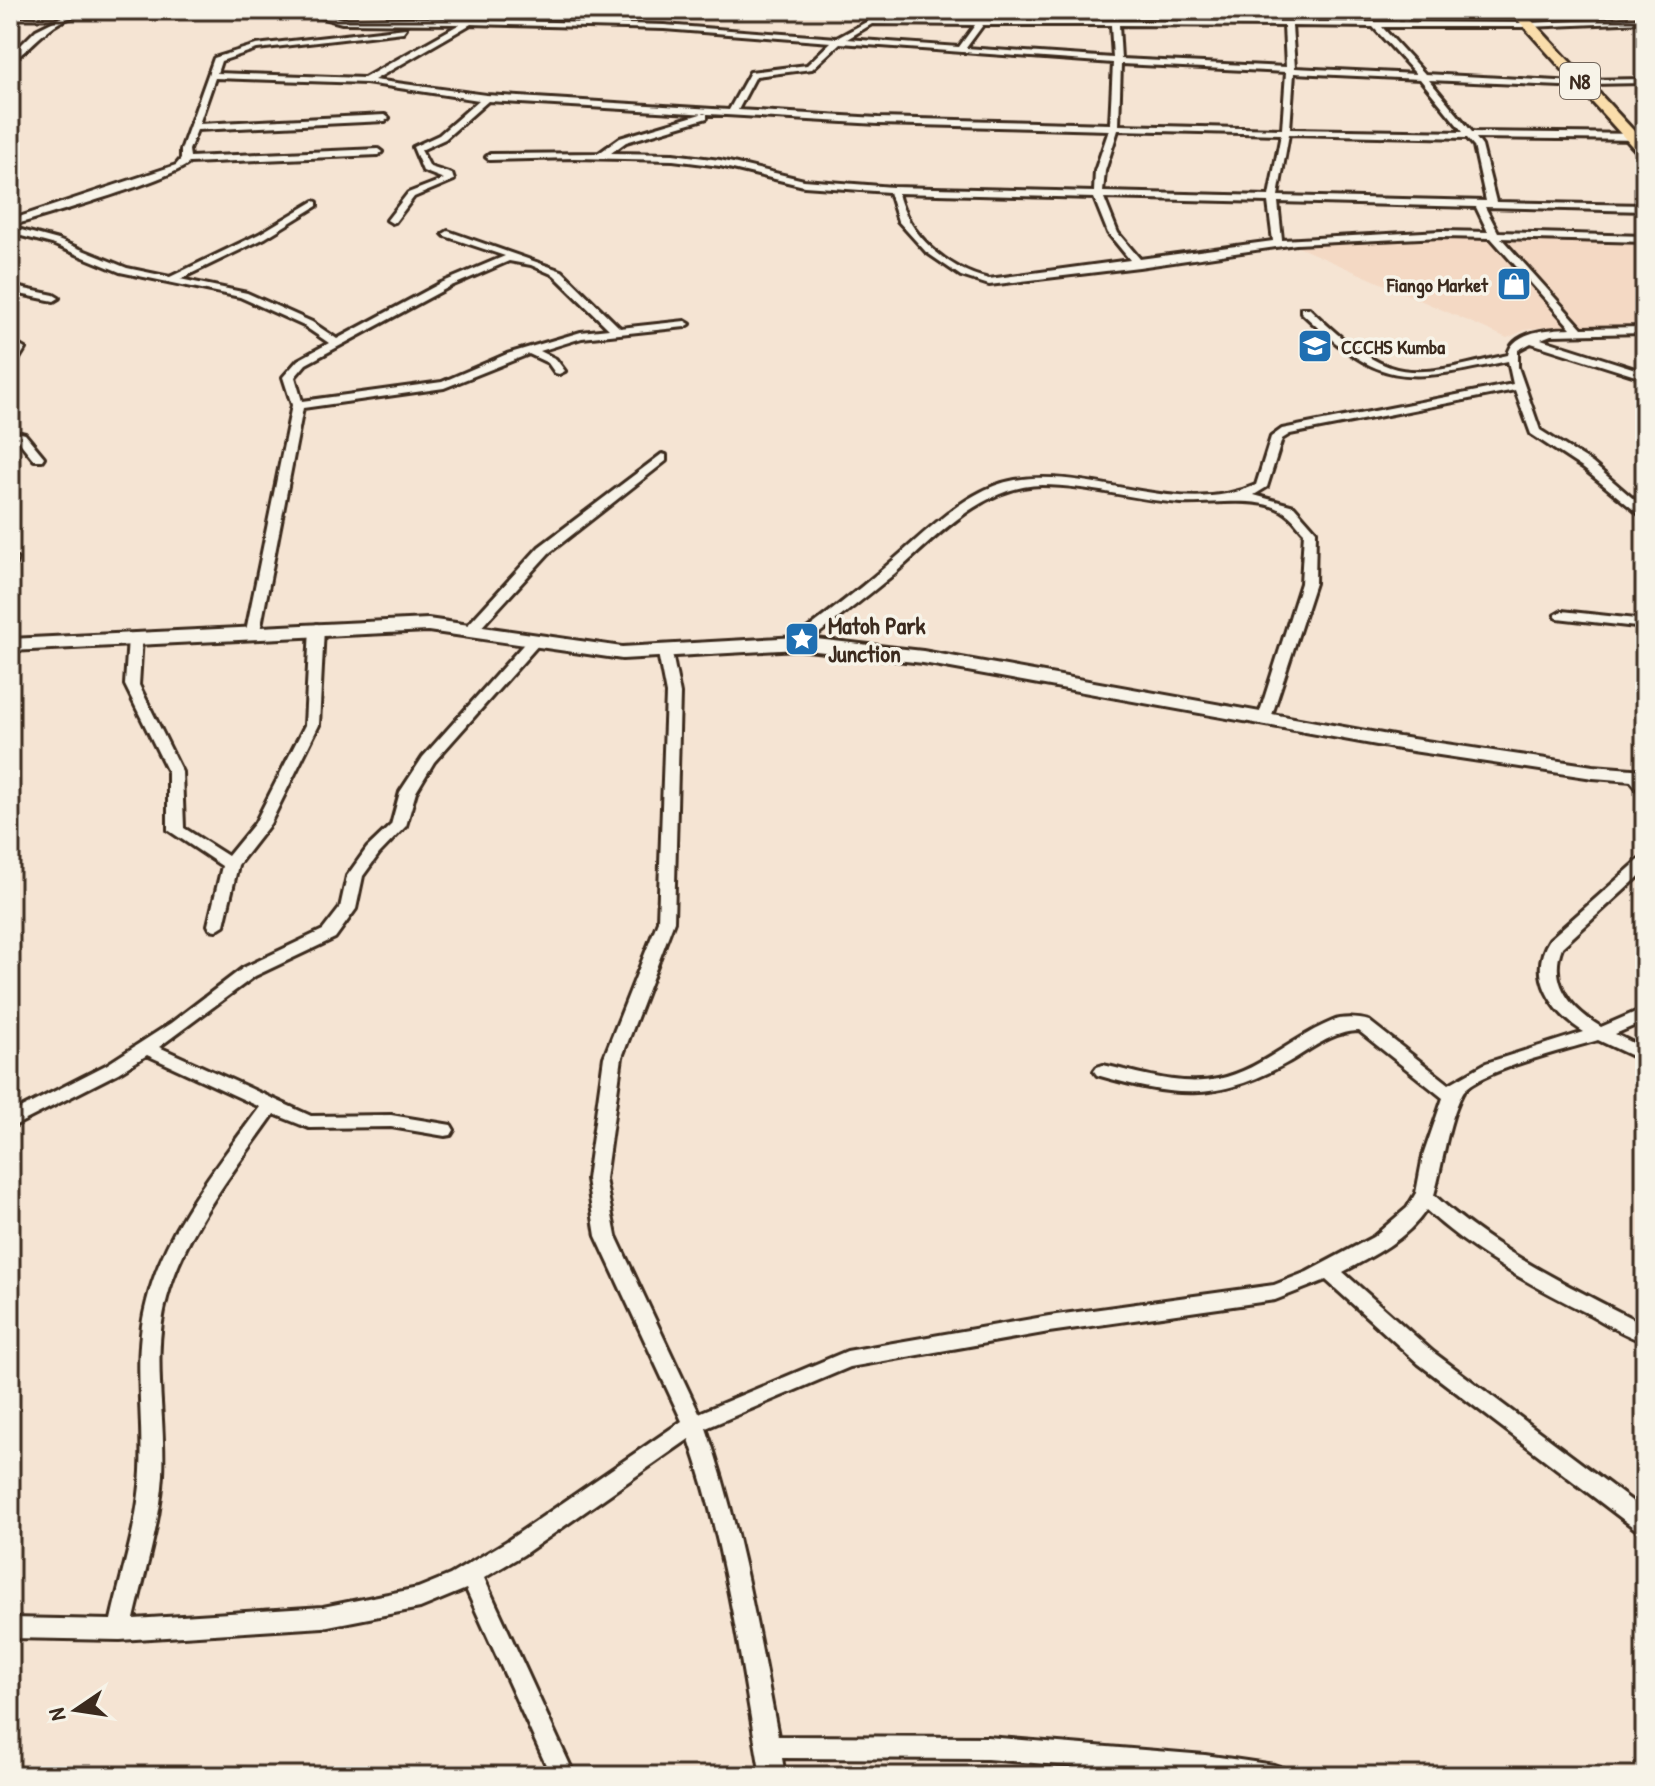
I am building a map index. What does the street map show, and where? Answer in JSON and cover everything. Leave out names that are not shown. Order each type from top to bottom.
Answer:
[{"type":"highway","name":"N8","points":[[1515,10],[1582,83],[1639,137],[1645,152]]},
{"type":"main road","points":[[10,645],[428,625],[589,650],[665,653],[798,643],[923,657],[1414,745],[1641,780]]},
{"type":"street","points":[[10,13],[156,10]]},
{"type":"street","points":[[297,10],[342,21],[664,27],[1119,61],[1421,77],[1582,83],[1645,81]]},
{"type":"street","points":[[400,10],[411,20]]},
{"type":"street","points":[[960,51],[990,10]]},
{"type":"street","points":[[10,60],[39,32],[66,20],[69,14]]},
{"type":"street","points":[[732,113],[753,74],[809,67],[837,41],[870,22],[979,25],[1528,25],[1645,20]]},
{"type":"street","points":[[186,160],[185,150],[217,60],[256,47],[467,24]]},
{"type":"street","points":[[366,81],[467,24]]},
{"type":"street","points":[[1115,24],[1119,61],[1115,127],[1099,175],[1097,194],[1111,230],[1139,264]]},
{"type":"street","points":[[1278,243],[1271,199],[1286,132],[1292,43],[1288,24]]},
{"type":"street","points":[[1375,24],[1421,77],[1484,159],[1486,206],[1494,234],[1579,331]]},
{"type":"street","points":[[210,75],[366,81],[486,98],[732,113],[1286,132],[1639,137]]},
{"type":"street","points":[[392,220],[411,195],[449,180],[449,176],[426,169],[416,149],[442,137],[486,98]]},
{"type":"street","points":[[602,155],[623,140],[717,112]]},
{"type":"street","points":[[195,127],[385,118]]},
{"type":"street","points":[[10,223],[146,179],[179,167],[186,160],[378,152]]},
{"type":"street","points":[[490,157],[602,155],[700,160],[804,183],[893,190],[1645,208]]},
{"type":"street","points":[[893,190],[898,211],[912,232],[946,262],[982,281],[1139,264],[1278,243],[1494,234],[1645,239]]},
{"type":"street","points":[[174,278],[262,236],[314,204]]},
{"type":"street","points":[[10,230],[55,242],[124,270],[174,278],[252,298],[308,324],[336,343]]},
{"type":"street","points":[[448,234],[558,273],[616,330]]},
{"type":"street","points":[[253,631],[298,405],[289,377],[302,362],[445,285],[502,259],[515,258]]},
{"type":"street","points":[[10,289],[54,298]]},
{"type":"street","points":[[1305,310],[1377,365],[1397,372],[1449,369],[1513,357]]},
{"type":"street","points":[[298,405],[434,387],[530,350],[581,335],[685,324]]},
{"type":"street","points":[[1645,330],[1579,331],[1526,338],[1513,350],[1520,386],[1540,438],[1588,466],[1645,515]]},
{"type":"street","points":[[1526,338],[1645,376]]},
{"type":"street","points":[[10,343],[20,349],[10,365]]},
{"type":"street","points":[[530,350],[552,361],[559,371]]},
{"type":"street","points":[[1246,496],[1261,487],[1277,437],[1286,431],[1520,386]]},
{"type":"street","points":[[10,437],[21,436],[38,457]]},
{"type":"street","points":[[471,630],[544,550],[662,458]]},
{"type":"street","points":[[798,643],[941,528],[992,492],[1010,485],[1055,480],[1173,498],[1246,496],[1290,509],[1310,531],[1308,583],[1265,718]]},
{"type":"street","points":[[1562,615],[1645,624]]},
{"type":"street","points":[[216,925],[230,864],[262,824],[312,725],[317,628]]},
{"type":"street","points":[[135,637],[132,685],[175,772],[176,830],[230,864]]},
{"type":"street","points":[[10,1122],[112,1069],[249,972],[329,934],[348,909],[355,876],[373,851],[398,826],[408,792],[428,760],[535,640]]},
{"type":"street","points":[[665,653],[673,694],[666,921],[613,1057],[596,1179],[606,1236],[694,1424],[713,1479],[773,1776]]},
{"type":"street","points":[[1645,863],[1550,950],[1550,990],[1558,1003],[1604,1035],[1645,1056]]},
{"type":"street","points":[[10,1628],[120,1630],[323,1617],[420,1598],[471,1574],[577,1507],[694,1424],[847,1359],[882,1350],[1275,1292],[1330,1272],[1408,1219],[1424,1197],[1430,1165],[1453,1097],[1463,1081],[1483,1071],[1604,1035],[1645,1014]]},
{"type":"street","points":[[1103,1071],[1170,1084],[1216,1086],[1237,1079],[1339,1025],[1352,1023],[1376,1034],[1453,1097]]},
{"type":"street","points":[[145,1047],[309,1122],[391,1121],[445,1130]]},
{"type":"street","points":[[120,1630],[152,1477],[147,1341],[157,1296],[167,1269],[210,1191],[271,1105]]},
{"type":"street","points":[[1424,1197],[1456,1227],[1505,1261],[1645,1334]]},
{"type":"street","points":[[1330,1272],[1426,1358],[1645,1523]]},
{"type":"street","points":[[471,1574],[563,1776]]},
{"type":"street","points":[[768,1747],[987,1748],[1205,1766],[1274,1776]]},
{"type":"shaded area","name":"Fiango Market","points":[[1435,236],[1645,240],[1645,326],[1546,327],[1525,330],[1507,338],[1289,243]]},
{"type":"place","name":"Fiango Market","points":[[1514,284]]},
{"type":"place","name":"CCCHS Kumba","points":[[1315,346]]},
{"type":"place","name":"Matoh Park Junction","points":[[802,639]]}]
